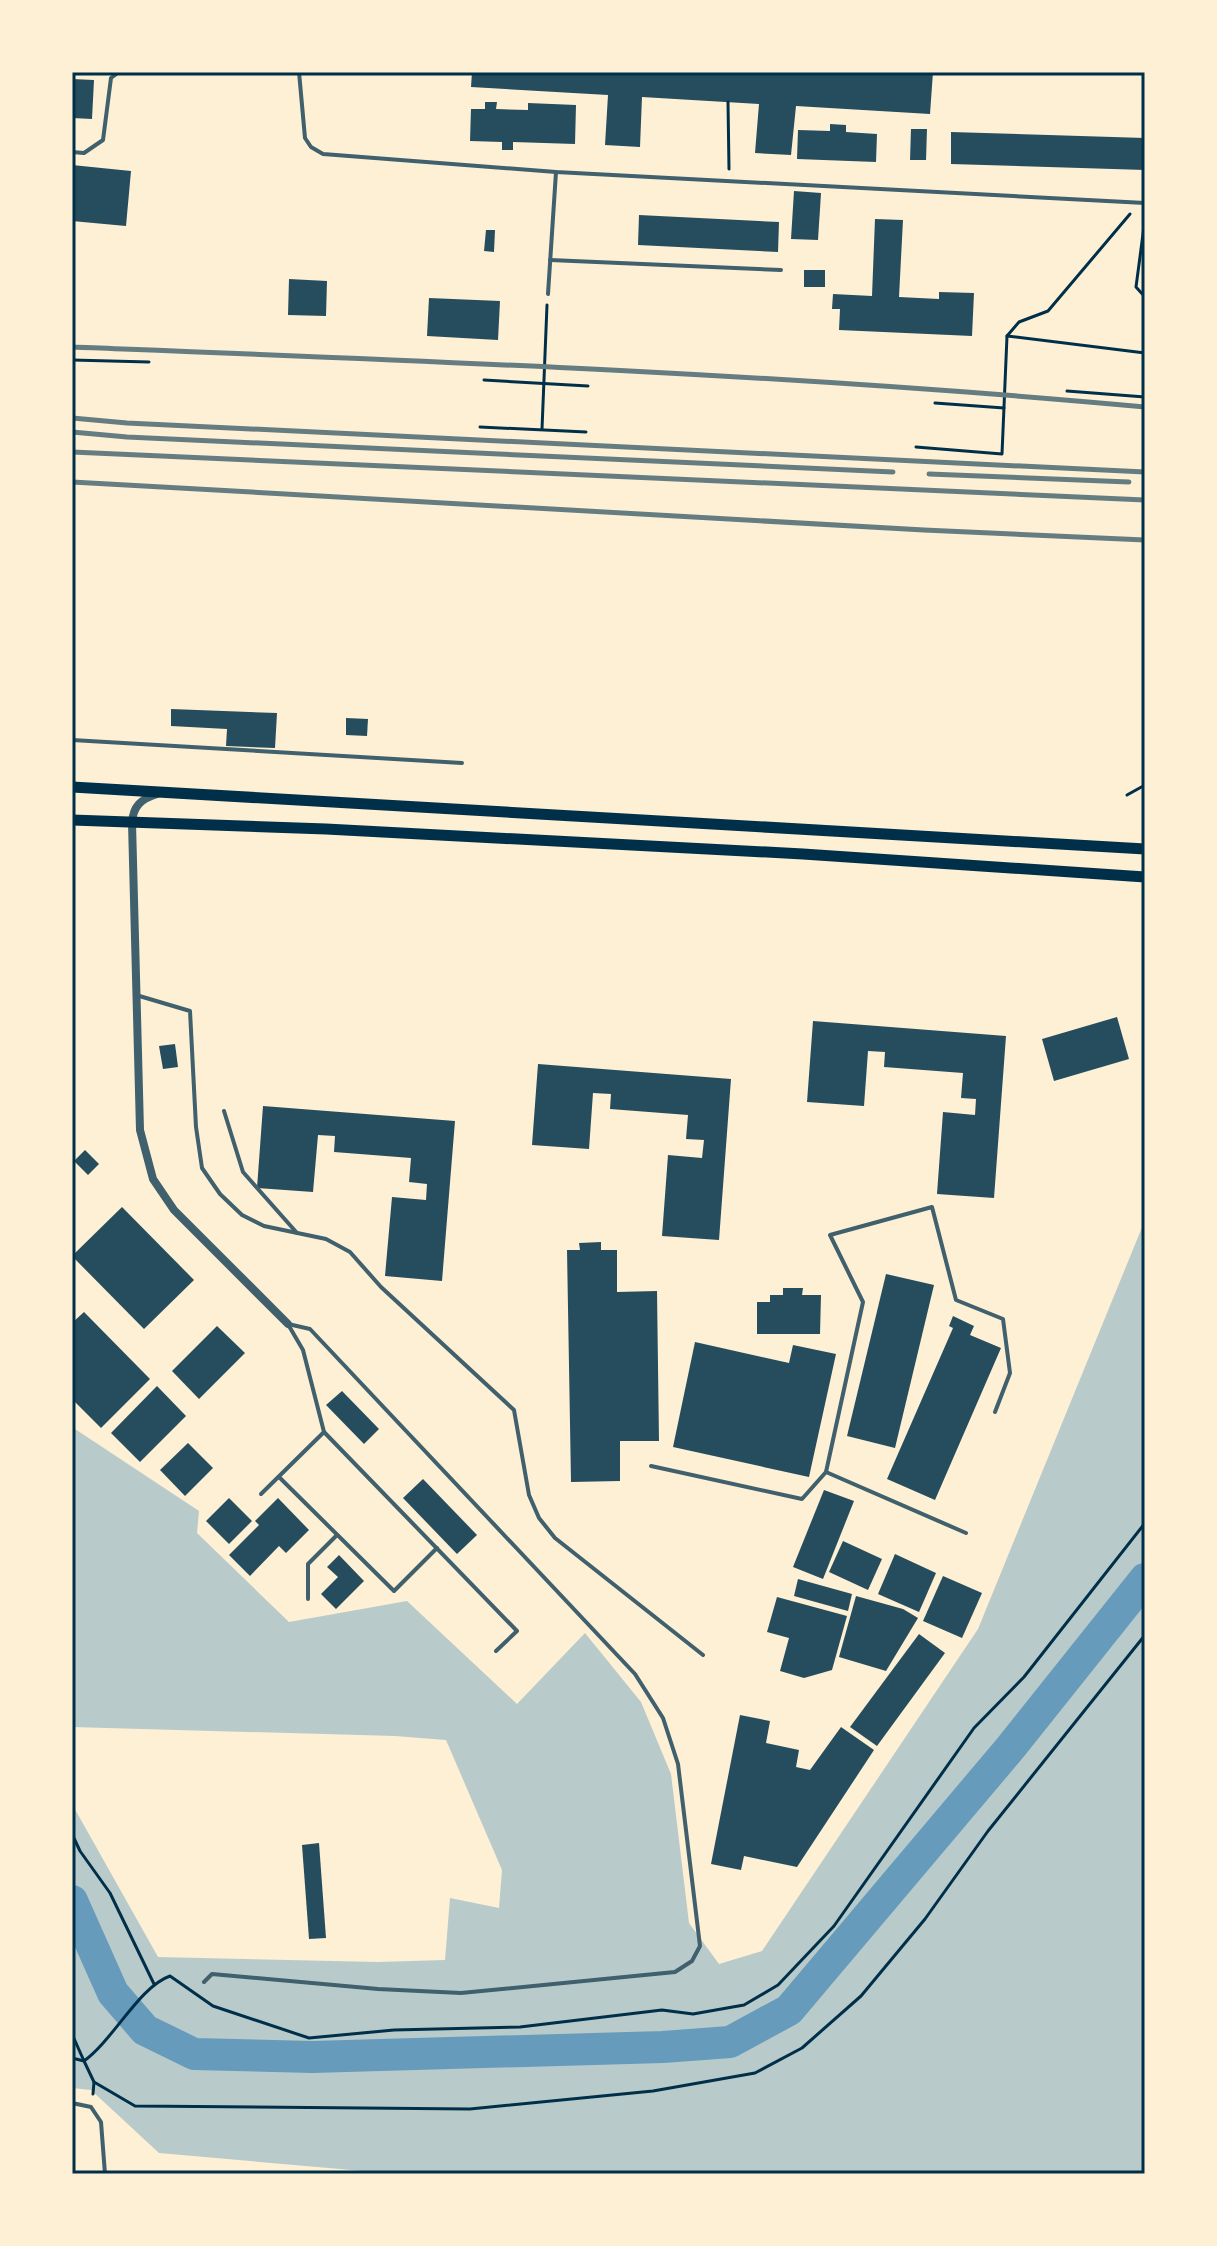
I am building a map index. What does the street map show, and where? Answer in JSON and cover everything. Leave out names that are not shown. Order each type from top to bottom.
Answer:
[{"type":"main road","points":[[72,787],[1145,849]]},
{"type":"main road","points":[[72,820],[342,830],[803,854],[1145,877]]},
{"type":"street","points":[[170,791],[139,802],[132,814],[140,1130],[153,1179],[174,1210],[288,1324]]},
{"type":"lane","points":[[72,152],[84,153],[103,140],[111,78],[119,72]]},
{"type":"lane","points":[[299,72],[305,138],[311,147],[323,154],[556,172],[1142,203]]},
{"type":"lane","points":[[548,294],[556,172]]},
{"type":"lane","points":[[550,260],[781,270]]},
{"type":"lane","points":[[72,740],[462,763]]},
{"type":"lane","points":[[136,995],[190,1011],[196,1127],[202,1168],[220,1194],[242,1215],[264,1226],[326,1239],[350,1252],[381,1287],[514,1410],[529,1495],[539,1518],[555,1538],[703,1655]]},
{"type":"lane","points":[[224,1111],[243,1172],[297,1233]]},
{"type":"lane","points":[[651,1466],[802,1499],[826,1472],[863,1302],[830,1235],[932,1207],[956,1300],[1003,1319],[1010,1373],[995,1412]]},
{"type":"lane","points":[[288,1324],[303,1350],[324,1432],[517,1631],[496,1651]]},
{"type":"lane","points":[[204,1982],[212,1974],[461,1993],[675,1972],[692,1961],[700,1946],[678,1764],[663,1718],[635,1674],[310,1329],[288,1324]]},
{"type":"lane","points":[[261,1494],[324,1432]]},
{"type":"lane","points":[[826,1472],[966,1533]]},
{"type":"lane","points":[[279,1477],[394,1591],[437,1548]]},
{"type":"lane","points":[[308,1599],[308,1564],[337,1535]]},
{"type":"lane","points":[[72,2103],[91,2107],[101,2122],[105,2174]]},
{"type":"path","points":[[728,102],[730,181]]},
{"type":"path","points":[[916,447],[1002,454],[1007,336],[1019,322],[1048,311],[1142,203]]},
{"type":"path","points":[[1145,219],[1136,287],[1145,297]]},
{"type":"path","points":[[542,429],[547,306]]},
{"type":"path","points":[[1007,336],[1145,353]]},
{"type":"path","points":[[72,360],[149,362]]},
{"type":"path","points":[[484,380],[588,386]]},
{"type":"path","points":[[1067,391],[1145,397]]},
{"type":"path","points":[[935,403],[1004,408]]},
{"type":"path","points":[[480,427],[586,432]]},
{"type":"path","points":[[1127,795],[1145,785]]},
{"type":"path","points":[[94,2082],[135,2106],[470,2109],[653,2091],[755,2073],[802,2048],[861,1996],[925,1919],[988,1831],[1145,1635]]},
{"type":"path","points":[[72,1834],[80,1851],[110,1893],[154,1984]]},
{"type":"path","points":[[84,2061],[116,2031],[142,1998]]},
{"type":"path","points":[[72,2034],[94,2082],[91,2107]]},
{"type":"path","points":[[72,2058],[84,2061]]},
{"type":"shaded area","points":[[1145,1220],[1145,2174],[397,2174],[159,2153],[91,2090],[72,2088],[72,1804],[158,1957],[378,1962],[445,1960],[450,1898],[499,1908],[502,1870],[446,1740],[72,1727],[72,1427],[199,1511],[197,1533],[289,1622],[407,1601],[517,1704],[585,1633],[641,1702],[671,1774],[689,1923],[719,1964],[762,1951],[978,1629]]},
{"type":"building","points":[[472,72],[933,72],[930,114],[796,106],[791,155],[755,153],[759,104],[642,97],[640,147],[605,145],[608,95],[471,87]]},
{"type":"building","points":[[72,79],[94,80],[92,119],[72,118]]},
{"type":"building","points":[[485,102],[497,102],[496,109],[528,110],[528,103],[576,105],[575,144],[513,142],[513,150],[502,150],[502,142],[470,141],[471,109],[485,109]]},
{"type":"building","points":[[830,124],[846,125],[846,132],[877,134],[876,162],[797,159],[798,130],[830,131]]},
{"type":"building","points":[[911,129],[927,129],[926,160],[910,160]]},
{"type":"building","points":[[951,132],[1145,138],[1145,170],[951,164]]},
{"type":"building","points":[[72,165],[131,171],[126,226],[72,221]]},
{"type":"building","points":[[794,191],[821,193],[818,240],[791,239]]},
{"type":"building","points":[[639,215],[779,222],[778,252],[638,245]]},
{"type":"building","points":[[875,219],[903,220],[899,297],[939,299],[939,292],[974,293],[972,336],[839,330],[840,309],[832,309],[833,294],[872,296]]},
{"type":"building","points":[[486,230],[495,230],[494,252],[484,251]]},
{"type":"building","points":[[804,270],[825,270],[825,287],[804,287]]},
{"type":"building","points":[[289,279],[327,281],[326,316],[288,315]]},
{"type":"building","points":[[429,298],[500,301],[498,340],[427,336]]},
{"type":"building","points":[[171,709],[277,713],[275,748],[226,746],[227,729],[171,726]]},
{"type":"building","points":[[346,718],[368,719],[367,736],[346,735]]},
{"type":"building","points":[[1117,1017],[1129,1059],[1054,1081],[1042,1039]]},
{"type":"building","points":[[813,1021],[1006,1036],[994,1198],[937,1194],[943,1112],[975,1115],[976,1099],[961,1098],[963,1073],[884,1067],[885,1052],[868,1051],[864,1106],[807,1102]]},
{"type":"building","points":[[175,1044],[178,1067],[163,1069],[159,1046]]},
{"type":"building","points":[[538,1064],[731,1079],[719,1240],[662,1236],[668,1155],[702,1158],[704,1140],[686,1139],[688,1115],[610,1109],[611,1094],[593,1093],[589,1149],[532,1145]]},
{"type":"building","points":[[263,1106],[455,1121],[442,1281],[385,1276],[392,1197],[426,1200],[427,1184],[409,1182],[411,1158],[334,1152],[335,1136],[318,1135],[313,1192],[257,1188]]},
{"type":"building","points":[[85,1150],[99,1164],[88,1175],[74,1161]]},
{"type":"building","points":[[122,1207],[194,1280],[144,1329],[72,1256]]},
{"type":"building","points":[[601,1242],[601,1250],[617,1250],[617,1292],[657,1291],[659,1441],[620,1441],[620,1481],[571,1482],[567,1250],[580,1250],[579,1243]]},
{"type":"building","points":[[886,1274],[934,1285],[895,1448],[847,1436]]},
{"type":"building","points":[[783,1288],[803,1288],[802,1295],[821,1295],[820,1334],[757,1334],[757,1302],[770,1302],[770,1295],[783,1295]]},
{"type":"building","points":[[84,1312],[150,1379],[101,1428],[72,1399],[72,1323]]},
{"type":"building","points":[[953,1316],[974,1326],[970,1335],[1001,1348],[935,1500],[887,1479],[953,1328],[949,1326]]},
{"type":"building","points":[[217,1326],[245,1353],[199,1399],[172,1371]]},
{"type":"building","points":[[695,1342],[789,1363],[793,1345],[836,1354],[809,1477],[673,1447]]},
{"type":"building","points":[[157,1386],[186,1416],[140,1462],[111,1433]]},
{"type":"building","points":[[342,1391],[379,1429],[364,1444],[326,1405]]},
{"type":"building","points":[[188,1443],[213,1468],[185,1496],[160,1470]]},
{"type":"building","points":[[423,1479],[477,1535],[457,1554],[403,1498]]},
{"type":"building","points":[[824,1490],[854,1501],[823,1579],[793,1567]]},
{"type":"building","points":[[229,1498],[252,1521],[229,1544],[206,1521]]},
{"type":"building","points":[[278,1498],[309,1530],[286,1553],[279,1546],[250,1576],[229,1555],[259,1525],[255,1521]]},
{"type":"building","points":[[843,1541],[882,1559],[868,1590],[829,1572]]},
{"type":"building","points":[[895,1554],[936,1573],[919,1612],[878,1594]]},
{"type":"building","points":[[339,1555],[364,1581],[336,1609],[321,1594],[338,1577],[327,1567]]},
{"type":"building","points":[[943,1576],[982,1593],[962,1638],[923,1621]]},
{"type":"building","points":[[798,1579],[852,1594],[848,1611],[794,1596]]},
{"type":"building","points":[[856,1596],[903,1609],[918,1618],[886,1671],[839,1657]]},
{"type":"building","points":[[777,1597],[847,1616],[832,1670],[804,1678],[780,1671],[789,1638],[767,1632]]},
{"type":"building","points":[[919,1634],[945,1653],[877,1746],[850,1727]]},
{"type":"building","points":[[740,1715],[770,1721],[766,1743],[799,1750],[796,1767],[810,1770],[841,1727],[874,1750],[797,1867],[744,1856],[741,1870],[711,1864]]},
{"type":"building","points":[[319,1843],[326,1938],[309,1939],[302,1845]]},
{"type":"waterway","points":[[72,1901],[113,1993],[145,2030],[194,2054],[312,2057],[663,2047],[730,2042],[789,2010],[1011,1747],[1145,1579]]},
{"type":"railway","points":[[72,347],[743,377],[1145,407]]},
{"type":"railway","points":[[72,418],[1145,472]]},
{"type":"railway","points":[[72,432],[893,472]]},
{"type":"railway","points":[[72,452],[1145,500]]},
{"type":"railway","points":[[929,474],[1129,482]]},
{"type":"railway","points":[[72,482],[1145,540]]}]
